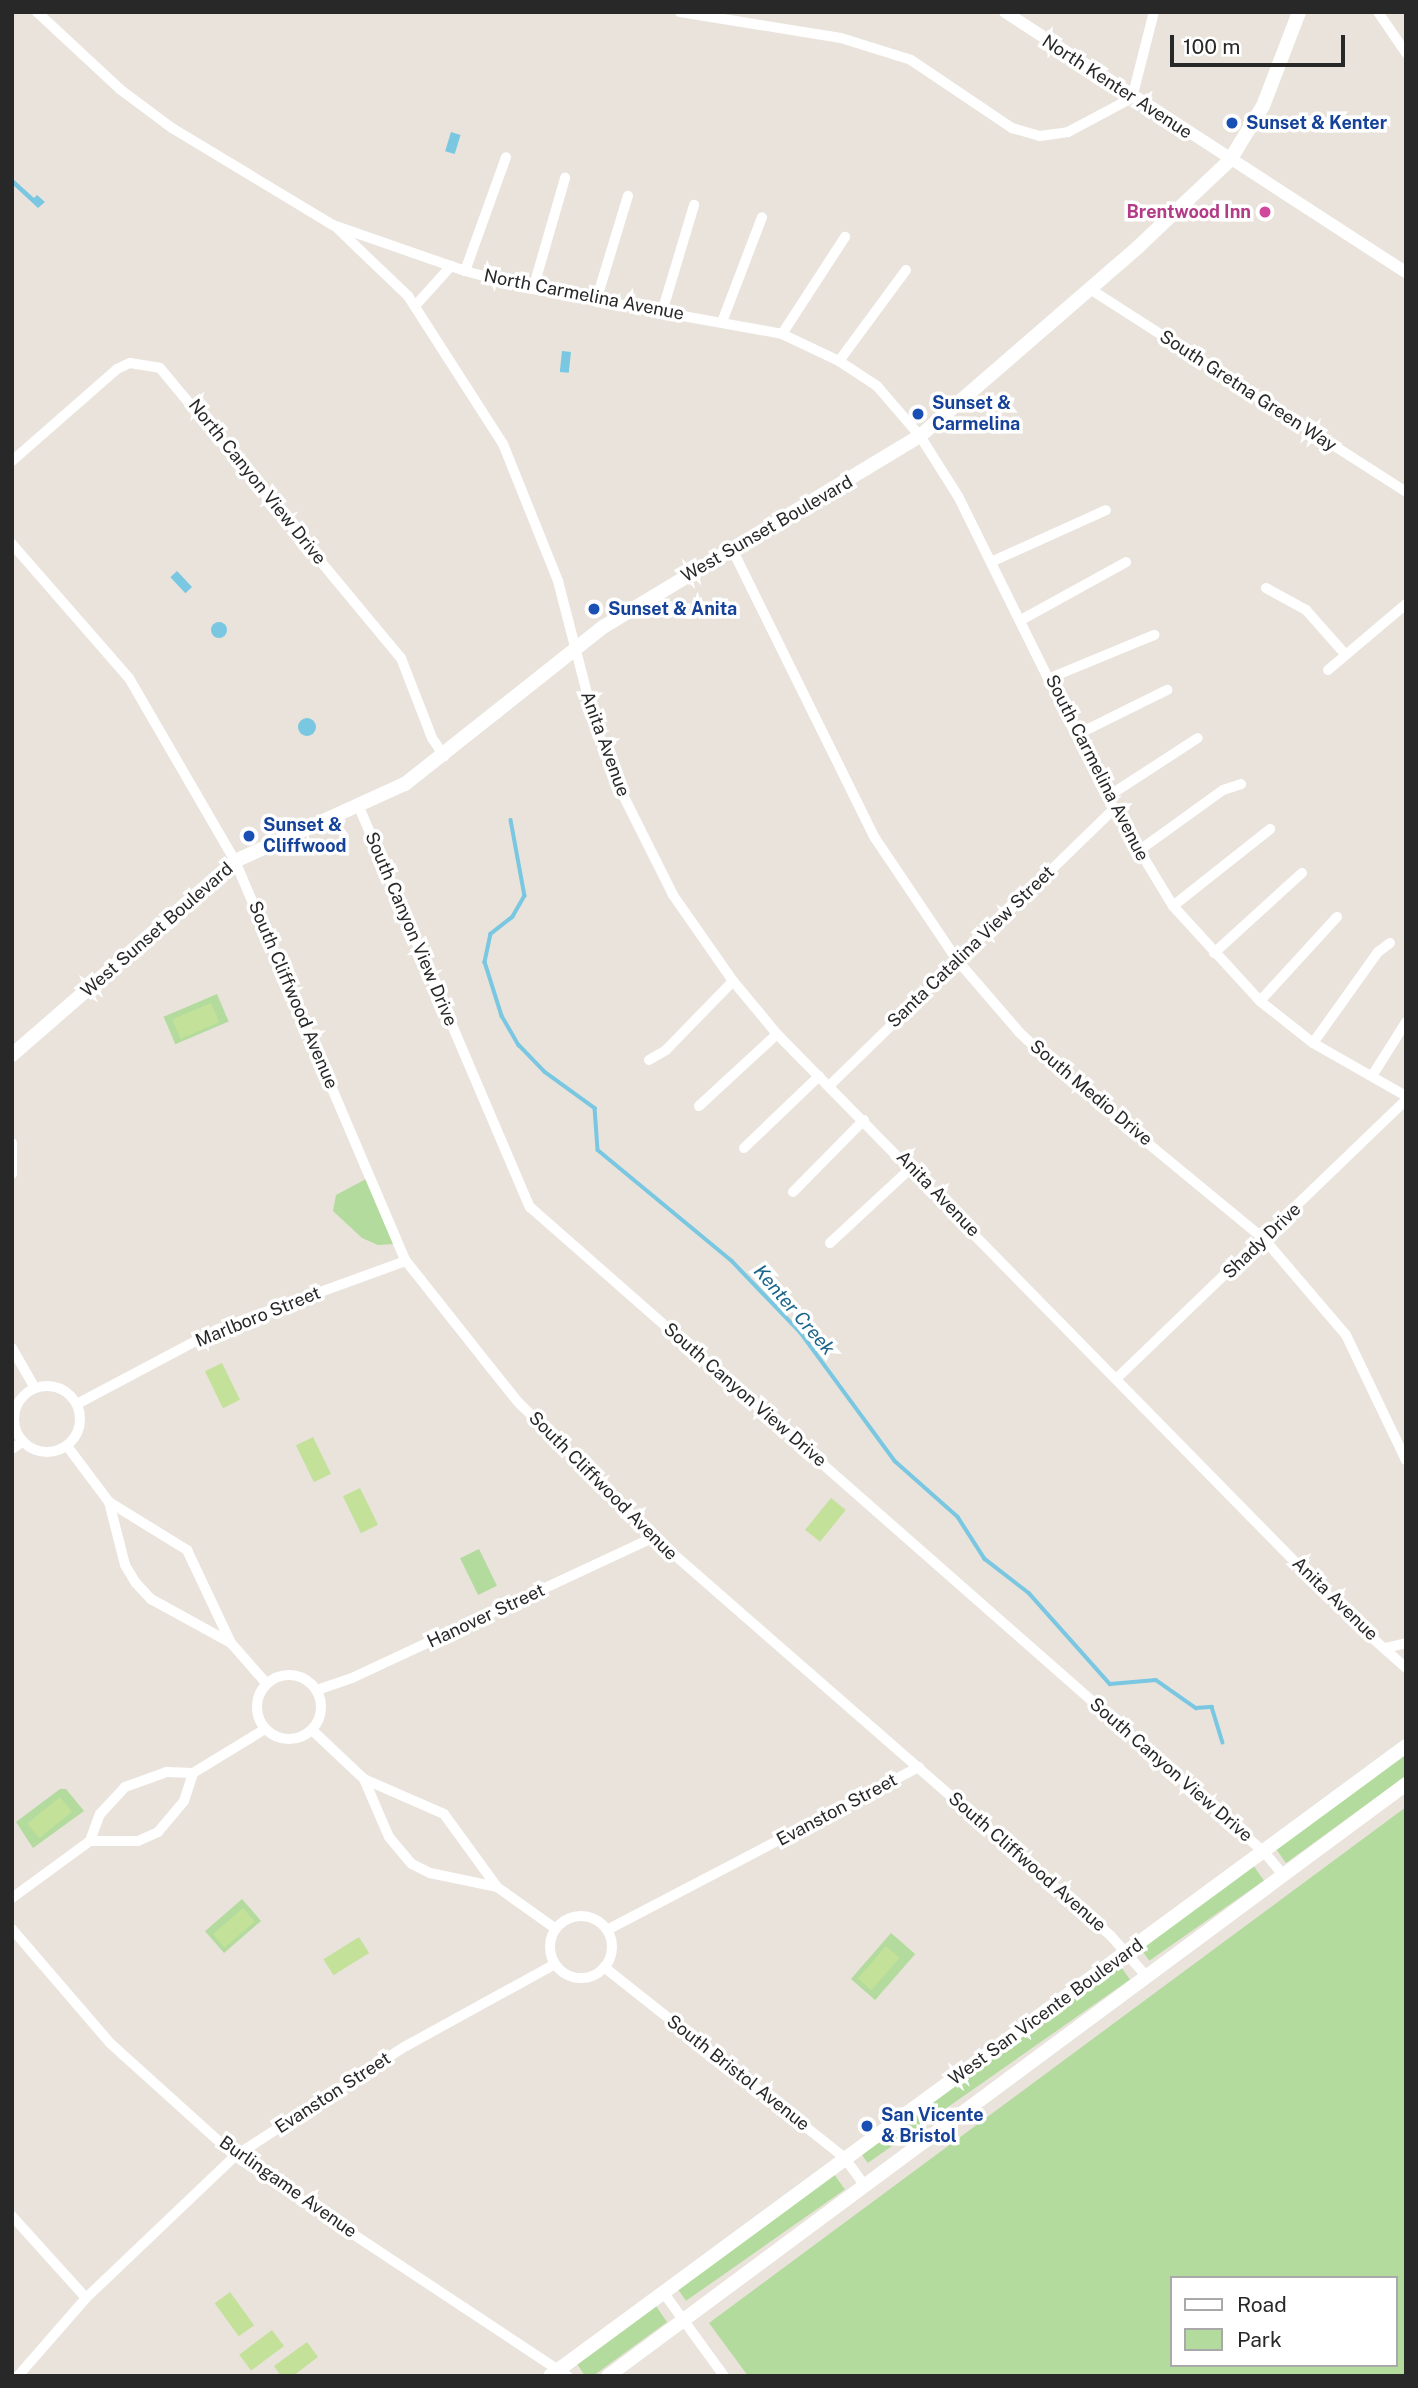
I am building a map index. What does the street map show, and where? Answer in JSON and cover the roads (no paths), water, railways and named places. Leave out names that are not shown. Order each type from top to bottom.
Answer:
[{"type":"main road","name":"West Sunset Boulevard","points":[[12,1055],[235,861],[405,784],[444,756],[603,626],[920,436],[1090,289],[1230,160],[1263,106],[1299,12]]},
{"type":"main road","name":"West San Vicente Boulevard","points":[[560,2373],[663,2292],[844,2157],[1129,1952],[1406,1746]]},
{"type":"main road","name":"West San Vicente Boulevard","points":[[608,2376],[1406,1784]]},
{"type":"street","name":"North Carmelina Avenue","points":[[37,12],[113,83],[172,128],[333,225],[465,271],[533,289],[782,334],[839,361],[877,386],[920,436]]},
{"type":"street","points":[[680,12],[841,38],[911,60],[1012,128],[1040,136],[1068,132],[1132,98],[1154,12]]},
{"type":"street","name":"North Kenter Avenue","points":[[1005,12],[1132,98],[1406,272]]},
{"type":"street","points":[[1378,12],[1406,52]]},
{"type":"street","points":[[465,271],[506,157]]},
{"type":"street","points":[[533,289],[565,178]]},
{"type":"street","points":[[596,301],[628,196]]},
{"type":"street","points":[[662,312],[694,205]]},
{"type":"street","points":[[722,322],[762,217]]},
{"type":"street","name":"Anita Avenue","points":[[333,225],[415,306],[490,419],[521,482],[558,581],[595,724],[637,827],[673,895],[733,981],[777,1034],[912,1167],[1116,1380],[1406,1668]]},
{"type":"street","points":[[782,334],[845,237]]},
{"type":"street","points":[[415,306],[451,266]]},
{"type":"street","points":[[839,361],[906,270]]},
{"type":"street","name":"South Gretna Green Way","points":[[1090,289],[1406,492]]},
{"type":"street","name":"North Canyon View Drive","points":[[12,461],[117,369],[130,363],[160,368],[401,658],[432,738],[444,756]]},
{"type":"street","name":"South Carmelina Avenue","points":[[920,436],[991,562],[1051,678],[1107,797],[1137,852],[1173,906],[1260,1001],[1313,1043],[1373,1076],[1406,1098]]},
{"type":"street","points":[[991,562],[1106,510]]},
{"type":"street","name":"South Cliffwood Avenue","points":[[12,544],[129,678],[235,861],[407,1261],[518,1402],[654,1537],[1129,1952],[1147,1977]]},
{"type":"street","name":"South Medio Drive","points":[[732,549],[875,838],[957,960],[1020,1033],[1065,1075],[1264,1239],[1346,1335],[1406,1460]]},
{"type":"street","points":[[1021,620],[1126,562]]},
{"type":"street","points":[[1266,588],[1306,610],[1346,655]]},
{"type":"street","points":[[1328,670],[1406,604]]},
{"type":"street","points":[[1051,678],[1154,635]]},
{"type":"street","points":[[1076,735],[1167,690]]},
{"type":"street","points":[[1107,797],[1198,738]]},
{"type":"street","points":[[1137,852],[1223,790],[1241,784]]},
{"type":"street","name":"South Canyon View Drive","points":[[359,807],[530,1207],[1264,1852],[1283,1875]]},
{"type":"street","name":"Santa Catalina View Street","points":[[829,1086],[1114,809]]},
{"type":"street","points":[[1173,906],[1270,829]]},
{"type":"street","points":[[1214,953],[1302,873]]},
{"type":"street","points":[[1260,1001],[1337,917]]},
{"type":"street","points":[[1313,1043],[1377,952],[1390,943]]},
{"type":"street","points":[[649,1060],[666,1050],[733,981]]},
{"type":"street","points":[[1373,1076],[1406,1022]]},
{"type":"street","points":[[699,1106],[777,1034]]},
{"type":"street","points":[[744,1148],[819,1076]]},
{"type":"street","name":"Shady Drive","points":[[1116,1380],[1406,1098]]},
{"type":"street","points":[[793,1192],[864,1120]]},
{"type":"street","points":[[12,1143],[12,1174]]},
{"type":"street","points":[[830,1243],[912,1167]]},
{"type":"street","name":"Marlboro Street","points":[[77,1404],[216,1330],[407,1261]]},
{"type":"street","points":[[12,1348],[35,1388]]},
{"type":"street","points":[[35,1388],[64,1390],[77,1404],[80,1422],[67,1446],[49,1453],[22,1442],[14,1426],[15,1408],[35,1388]]},
{"type":"street","points":[[12,1448],[22,1442]]},
{"type":"street","points":[[67,1446],[109,1502],[187,1550],[231,1643],[266,1683]]},
{"type":"street","points":[[109,1502],[125,1564],[136,1583],[151,1599],[231,1643]]},
{"type":"street","name":"Hanover Street","points":[[317,1690],[352,1678],[654,1537]]},
{"type":"street","points":[[1385,1648],[1406,1643]]},
{"type":"street","points":[[298,1675],[317,1690],[321,1714],[312,1730],[284,1739],[265,1729],[257,1705],[266,1683],[277,1676],[298,1675]]},
{"type":"street","points":[[12,1898],[90,1841],[100,1814],[125,1787],[167,1772],[192,1773],[265,1729]]},
{"type":"street","points":[[312,1730],[364,1779],[444,1814],[497,1887],[556,1929]]},
{"type":"street","name":"Evanston Street","points":[[607,1930],[919,1767]]},
{"type":"street","points":[[90,1841],[138,1841],[158,1832],[184,1801],[192,1773]]},
{"type":"street","points":[[364,1779],[389,1838],[412,1864],[430,1873],[497,1887]]},
{"type":"street","points":[[582,1916],[607,1930],[612,1949],[604,1967],[579,1978],[555,1964],[550,1946],[556,1929],[582,1916]]},
{"type":"street","name":"Burlingame Avenue","points":[[12,1928],[110,2043],[235,2156],[560,2373]]},
{"type":"street","name":"Evanston Street","points":[[18,2376],[86,2298],[235,2156],[406,2046],[555,1964]]},
{"type":"street","name":"South Bristol Avenue","points":[[604,1967],[844,2157],[865,2186]]},
{"type":"street","points":[[12,2216],[86,2298]]},
{"type":"street","points":[[663,2292],[724,2376]]},
{"type":"water","points":[[451,132],[461,135],[455,154],[445,151]]},
{"type":"water","points":[[12,178],[34,198],[37,195],[45,202],[38,208],[12,184]]},
{"type":"water","points":[[562,351],[571,352],[569,373],[560,372]]},
{"type":"water","points":[[177,571],[192,587],[185,593],[170,577]]},
{"type":"water","points":[[219,622],[225,624],[225,636],[219,638],[213,636],[211,630],[213,624]]},
{"type":"water","points":[[307,718],[313,721],[316,727],[313,733],[307,736],[301,733],[298,727],[301,721]]},
{"type":"waterway","name":"Kenter Creek","points":[[511,820],[525,896],[513,917],[491,934],[485,962],[502,1016],[519,1045],[545,1072],[595,1108],[598,1150],[732,1261],[801,1333],[895,1461],[958,1517],[985,1559],[1029,1593],[1110,1684],[1156,1680],[1196,1708],[1212,1707],[1223,1742]]},
{"type":"place","name":"Sunset & Kenter","points":[[1232,123]]},
{"type":"place","name":"Brentwood Inn","points":[[1265,212]]},
{"type":"place","name":"Sunset & Carmelina","points":[[918,414]]},
{"type":"place","name":"Sunset & Anita","points":[[594,609]]},
{"type":"place","name":"Sunset & Cliffwood","points":[[249,836]]},
{"type":"place","name":"San Vicente & Bristol","points":[[867,2126]]}]
